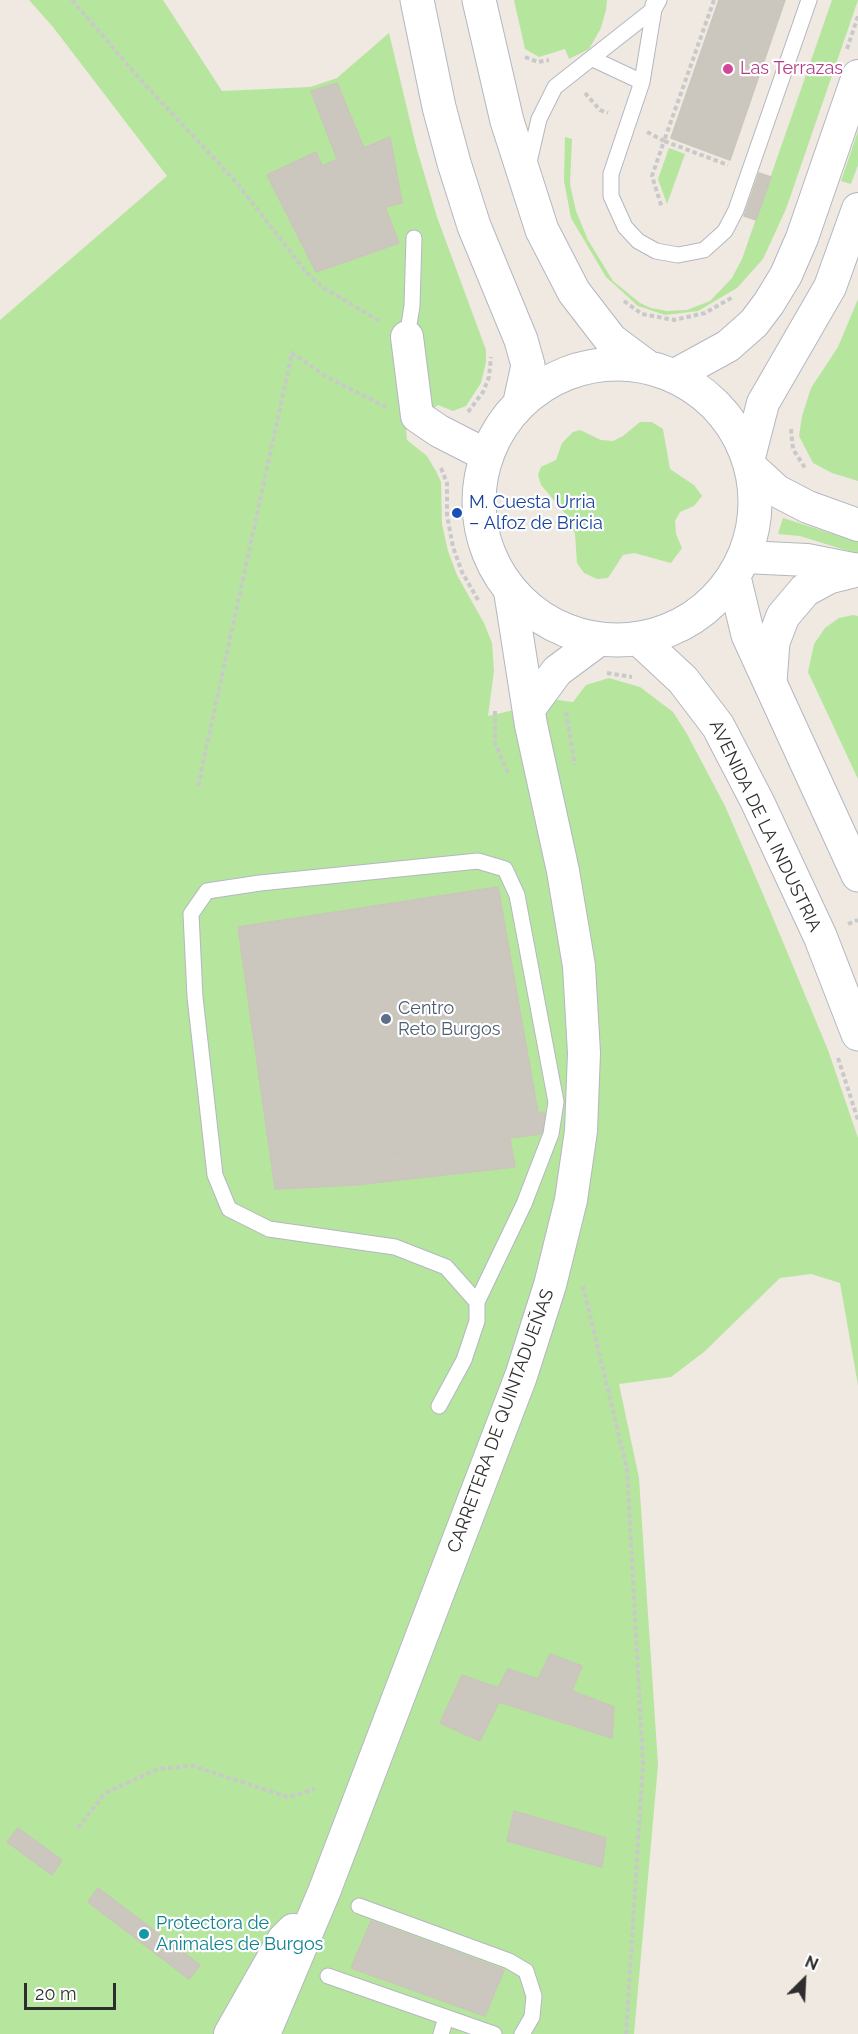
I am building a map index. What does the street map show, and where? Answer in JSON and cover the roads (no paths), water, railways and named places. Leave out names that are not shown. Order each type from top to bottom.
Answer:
[{"type":"main road","points":[[417,0],[454,163],[474,226],[521,340],[528,365],[520,402]]},
{"type":"main road","points":[[479,0],[507,121],[526,183],[542,230],[574,292],[611,340],[703,393],[727,416],[751,463],[756,513],[740,567],[716,600],[693,618],[667,631],[639,639],[600,639],[566,631],[536,614],[510,591],[492,562],[481,530],[478,496],[486,455],[494,435],[520,402],[548,381],[579,368],[612,363],[660,370]]},
{"type":"main road","points":[[740,567],[748,635],[858,875]]},
{"type":"main road","points":[[769,684],[773,642],[783,615],[805,590],[829,577],[857,570]]},
{"type":"main road","name":"AVENIDA DE LA INDUSTRIA","points":[[639,639],[683,680],[718,726],[757,801],[820,936],[858,1034]]},
{"type":"street","points":[[660,370],[728,346],[754,323],[769,303],[786,275],[802,237],[858,76]]},
{"type":"street","points":[[858,210],[830,287],[763,403],[751,463],[777,491],[808,507],[858,525]]},
{"type":"street","points":[[407,337],[417,416],[439,431],[486,455]]},
{"type":"street","points":[[740,567],[807,560],[857,570]]},
{"type":"street","name":"CARRETERA DE QUINTADUEÑAS","points":[[264,2034],[318,1903],[521,1376],[550,1285],[571,1200],[581,1131],[584,1053],[579,966],[563,870],[540,775],[521,670],[517,625],[510,591]]},
{"type":"street","points":[[529,709],[557,671],[600,639]]},
{"type":"street","points":[[230,2034],[284,1939],[318,1903]]},
{"type":"lane","points":[[655,3],[642,82],[611,174],[611,196],[625,227],[638,242],[656,251],[678,255],[704,250],[725,231],[736,210],[809,0]]},
{"type":"lane","points":[[526,183],[532,142],[539,119],[555,87],[569,73],[593,59],[655,3]]},
{"type":"lane","points":[[593,59],[642,82]]},
{"type":"lane","points":[[407,337],[412,306],[414,237]]},
{"type":"lane","points":[[439,1406],[472,1341],[477,1321],[477,1302],[525,1203],[551,1134],[556,1102],[517,895],[505,869],[478,861],[260,883],[207,891],[191,914],[195,997],[215,1175],[229,1209],[269,1229],[395,1247],[446,1267],[477,1302]]},
{"type":"lane","points":[[359,1906],[509,1961],[526,1971],[534,1996],[532,2017],[522,2034]]},
{"type":"lane","points":[[328,1976],[494,2034]]},
{"type":"lane","points":[[441,2034],[446,2018]]},
{"type":"place","name":"Las Terrazas","points":[[728,69]]},
{"type":"place","name":"M. Cuesta Urria – Alfoz de Bricia","points":[[457,513]]},
{"type":"place","name":"Centro Reto Burgos","points":[[386,1019]]},
{"type":"place","name":"Protectora de Animales de Burgos","points":[[144,1934]]}]
